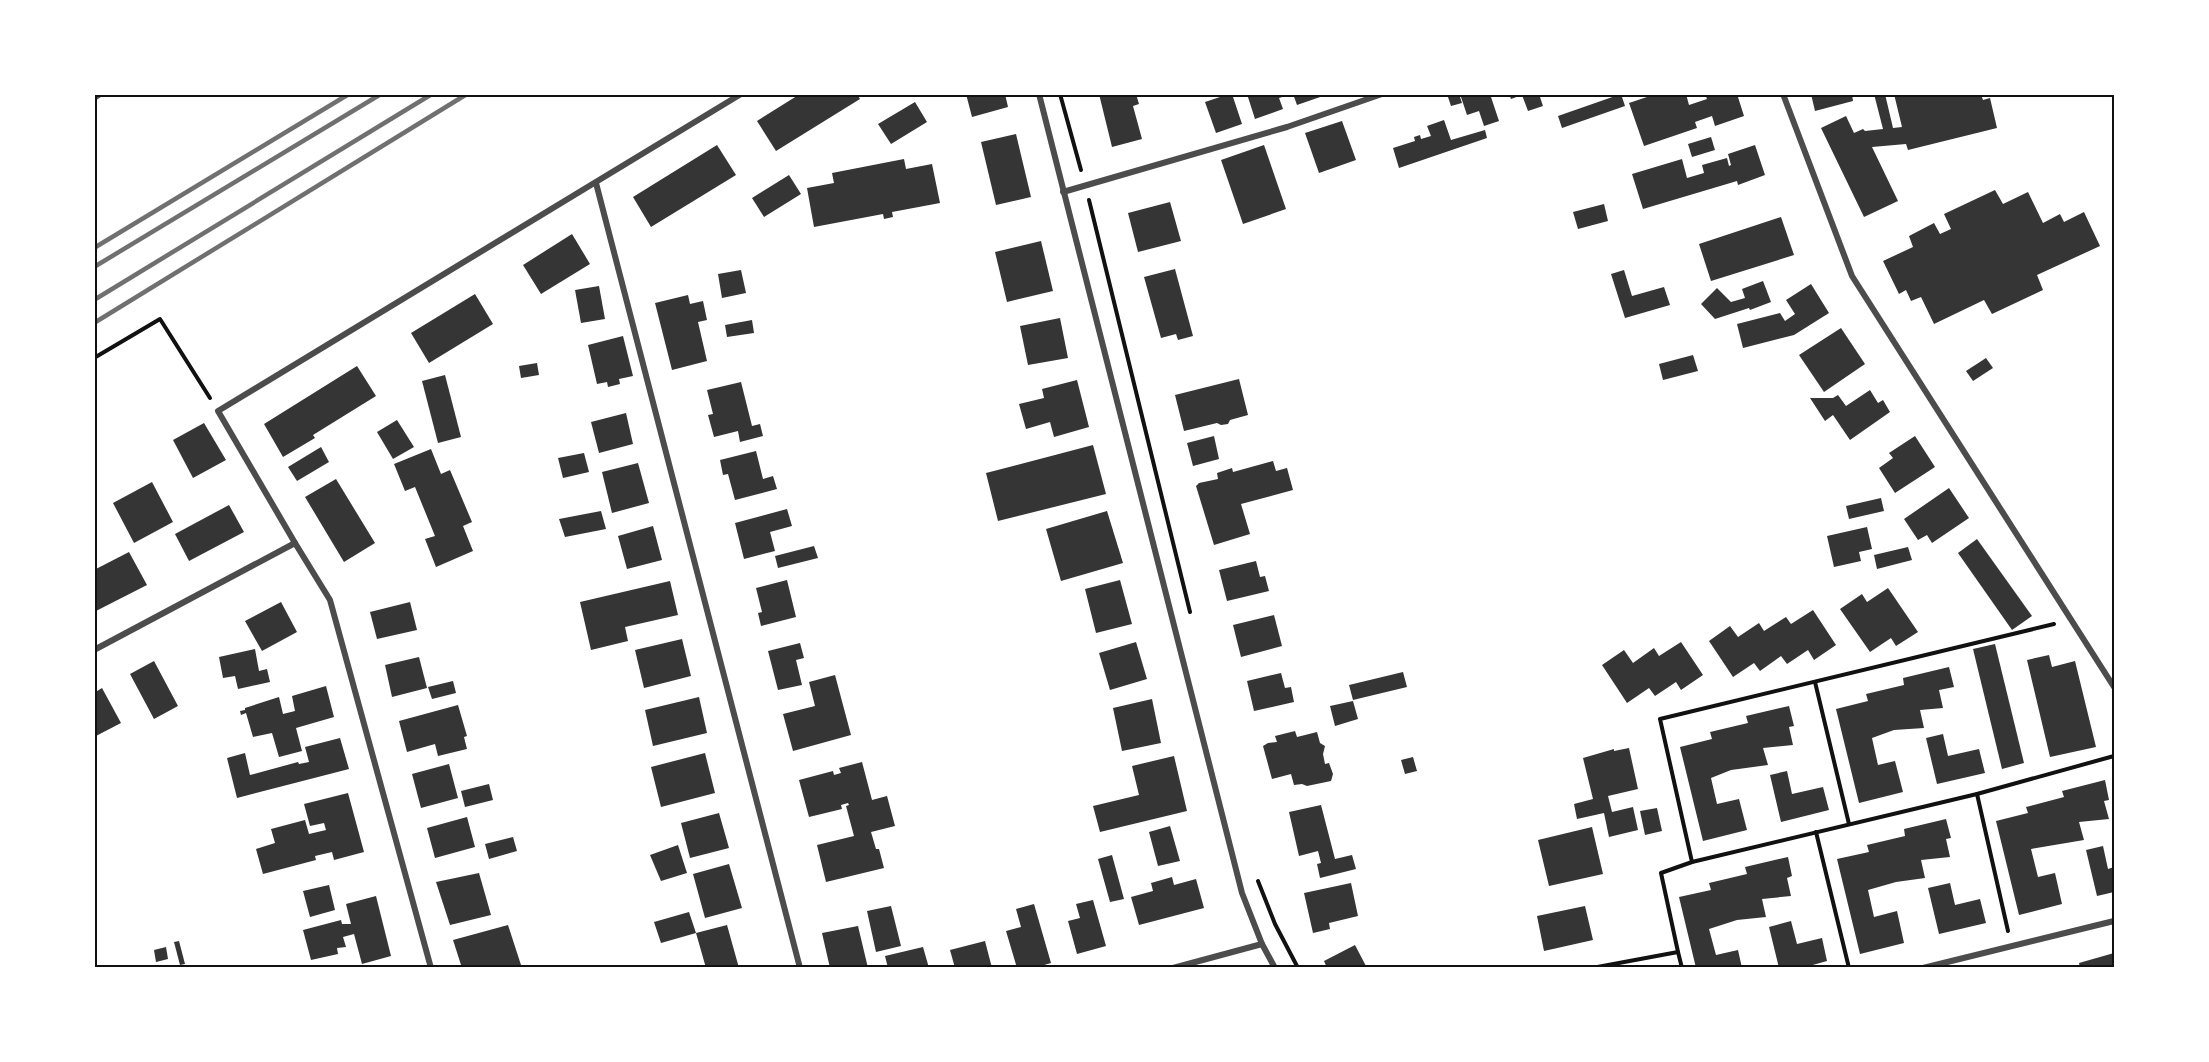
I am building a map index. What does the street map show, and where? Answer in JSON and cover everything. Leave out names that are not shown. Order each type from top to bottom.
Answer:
[{"type":"street","points":[[94,98],[100,94]]},
{"type":"street","points":[[431,968],[330,600],[218,411],[741,94]]},
{"type":"street","points":[[1039,94],[1242,894],[1262,944],[1275,968]]},
{"type":"street","points":[[1063,192],[1287,127],[1382,94]]},
{"type":"street","points":[[1783,94],[1852,276],[2115,687]]},
{"type":"street","points":[[596,183],[800,968]]},
{"type":"street","points":[[94,650],[295,543]]},
{"type":"street","points":[[1923,968],[2115,921]]},
{"type":"street","points":[[1173,968],[1262,944]]},
{"type":"path","points":[[1060,94],[1085,184],[1192,620]]},
{"type":"path","points":[[94,358],[160,319],[218,411]]},
{"type":"path","points":[[1692,862],[1660,719],[2072,620]]},
{"type":"path","points":[[1815,682],[1850,824]]},
{"type":"path","points":[[1682,968],[1661,873],[1692,862],[1977,794],[2115,756]]},
{"type":"path","points":[[1977,794],[2012,945]]},
{"type":"path","points":[[1816,832],[1850,968]]},
{"type":"path","points":[[1254,873],[1275,924],[1298,968]]},
{"type":"path","points":[[1592,968],[1678,952]]},
{"type":"building","points":[[800,94],[857,94],[860,99],[776,151],[757,121]]},
{"type":"building","points":[[966,94],[1005,94],[1008,107],[972,117]]},
{"type":"building","points":[[1099,94],[1136,94],[1139,104],[1133,106],[1142,139],[1112,147]]},
{"type":"building","points":[[1232,94],[1242,124],[1216,133],[1205,102]]},
{"type":"building","points":[[1247,94],[1289,95],[1279,98],[1283,109],[1255,119]]},
{"type":"building","points":[[1293,94],[1326,94],[1326,95],[1297,105]]},
{"type":"building","points":[[1447,94],[1459,94],[1462,103],[1451,106]]},
{"type":"building","points":[[1460,94],[1490,94],[1499,121],[1484,126],[1479,111],[1467,115]]},
{"type":"building","points":[[1509,94],[1539,94],[1543,106],[1528,111],[1522,95],[1511,99]]},
{"type":"building","points":[[1621,94],[1625,106],[1562,128],[1558,116]]},
{"type":"building","points":[[1656,94],[1686,94],[1689,105],[1707,99],[1705,94],[1737,94],[1744,116],[1715,126],[1712,116],[1695,122],[1697,128],[1644,146],[1629,103]]},
{"type":"building","points":[[1811,94],[1852,94],[1853,101],[1815,111]]},
{"type":"building","points":[[1874,94],[1885,94],[1893,128],[1902,127],[1894,94],[1981,94],[1983,100],[1990,98],[1997,128],[1908,150],[1906,144],[1872,147],[1898,201],[1864,217],[1821,128],[1846,116],[1854,133],[1863,129],[1865,131],[1883,129]]},
{"type":"building","points":[[915,102],[927,122],[891,144],[878,124]]},
{"type":"building","points":[[1444,120],[1451,140],[1485,130],[1487,138],[1399,168],[1393,148],[1415,141],[1414,137],[1420,135],[1421,139],[1431,136],[1427,126]]},
{"type":"building","points":[[1342,121],[1356,160],[1319,173],[1305,133]]},
{"type":"building","points":[[1016,134],[1031,197],[996,205],[981,142]]},
{"type":"building","points":[[1711,137],[1715,150],[1692,157],[1688,144]]},
{"type":"building","points":[[717,145],[736,175],[651,227],[633,197]]},
{"type":"building","points":[[1264,145],[1286,209],[1243,224],[1221,160]]},
{"type":"building","points":[[1755,145],[1765,175],[1738,185],[1737,181],[1643,209],[1632,174],[1682,159],[1687,178],[1704,173],[1702,165],[1727,158],[1729,166],[1731,165],[1728,154]]},
{"type":"building","points":[[904,159],[906,169],[932,164],[940,203],[892,212],[893,217],[884,219],[883,214],[814,227],[807,188],[834,183],[832,173]]},
{"type":"building","points":[[789,175],[801,194],[764,217],[752,198]]},
{"type":"building","points":[[1995,190],[2003,204],[2028,192],[2043,223],[2060,214],[2064,222],[2084,212],[2100,246],[2037,275],[2043,290],[1992,314],[1984,300],[1934,324],[1921,297],[1911,301],[1906,290],[1899,294],[1883,261],[1913,247],[1909,236],[1934,223],[1940,234],[1951,229],[1944,214]]},
{"type":"building","points":[[1170,202],[1181,241],[1138,252],[1128,213]]},
{"type":"building","points":[[1604,204],[1608,221],[1578,229],[1573,212]]},
{"type":"building","points":[[1781,217],[1794,255],[1711,281],[1699,244]]},
{"type":"building","points":[[572,234],[590,264],[541,294],[523,265]]},
{"type":"building","points":[[1041,241],[1053,291],[1007,302],[995,252]]},
{"type":"building","points":[[1175,269],[1193,336],[1178,340],[1176,334],[1161,338],[1144,277]]},
{"type":"building","points":[[741,270],[746,293],[722,298],[718,274]]},
{"type":"building","points":[[1624,270],[1632,296],[1664,287],[1670,305],[1625,318],[1611,274]]},
{"type":"building","points":[[1763,281],[1771,302],[1750,310],[1749,308],[1715,319],[1701,304],[1717,288],[1731,302],[1745,298],[1742,289]]},
{"type":"building","points":[[1811,284],[1829,313],[1794,335],[1743,348],[1737,324],[1780,313],[1785,321],[1795,314],[1786,300]]},
{"type":"building","points":[[599,286],[605,319],[581,323],[575,290]]},
{"type":"building","points":[[475,294],[493,324],[429,363],[411,333]]},
{"type":"building","points":[[688,295],[690,304],[703,301],[707,320],[698,322],[707,361],[672,370],[655,303]]},
{"type":"building","points":[[1060,318],[1068,358],[1028,365],[1020,326]]},
{"type":"building","points":[[752,320],[754,333],[727,337],[725,325]]},
{"type":"building","points":[[1841,328],[1865,364],[1824,392],[1799,355]]},
{"type":"building","points":[[623,336],[633,376],[619,379],[620,384],[608,387],[607,382],[597,384],[588,345]]},
{"type":"building","points":[[1693,355],[1698,371],[1663,380],[1659,364]]},
{"type":"building","points":[[1986,358],[1993,368],[1973,381],[1966,371]]},
{"type":"building","points":[[537,363],[539,375],[521,378],[519,366]]},
{"type":"building","points":[[357,366],[376,396],[313,435],[315,438],[283,457],[264,424]]},
{"type":"building","points":[[445,375],[461,437],[438,443],[422,381]]},
{"type":"building","points":[[1239,379],[1248,415],[1230,420],[1228,424],[1217,423],[1184,431],[1175,395]]},
{"type":"building","points":[[1077,380],[1089,427],[1054,437],[1050,422],[1026,429],[1019,404],[1044,398],[1042,389]]},
{"type":"building","points":[[741,382],[752,426],[760,424],[763,436],[740,442],[738,431],[714,437],[708,415],[713,414],[707,390]]},
{"type":"building","points":[[1870,390],[1878,403],[1883,400],[1890,412],[1850,440],[1833,415],[1825,421],[1810,398],[1833,398],[1838,395],[1846,406]]},
{"type":"building","points":[[626,413],[633,444],[599,453],[591,422]]},
{"type":"building","points":[[397,420],[414,447],[393,459],[377,432]]},
{"type":"building","points":[[204,423],[226,460],[193,478],[173,440]]},
{"type":"building","points":[[1214,436],[1219,459],[1193,466],[1187,443]]},
{"type":"building","points":[[1915,436],[1935,467],[1895,493],[1879,468],[1893,458],[1889,453]]},
{"type":"building","points":[[1093,445],[1106,494],[998,521],[986,473]]},
{"type":"building","points":[[321,447],[329,462],[297,481],[288,467]]},
{"type":"building","points":[[431,449],[441,474],[450,470],[472,522],[463,526],[473,551],[436,567],[425,539],[435,536],[415,487],[405,491],[394,464]]},
{"type":"building","points":[[756,451],[763,479],[773,476],[777,489],[735,500],[728,474],[723,475],[720,460]]},
{"type":"building","points":[[584,453],[589,472],[563,478],[558,458]]},
{"type":"building","points":[[1273,461],[1276,471],[1287,468],[1293,490],[1241,504],[1250,534],[1214,545],[1196,486],[1199,483],[1218,479],[1217,473],[1232,468],[1233,472]]},
{"type":"building","points":[[638,463],[649,503],[612,513],[602,472]]},
{"type":"building","points":[[336,479],[375,543],[344,562],[305,497]]},
{"type":"building","points":[[152,482],[173,522],[134,543],[113,503]]},
{"type":"building","points":[[1949,488],[1969,518],[1932,543],[1927,535],[1918,540],[1904,519]]},
{"type":"building","points":[[1881,498],[1884,511],[1849,519],[1846,506]]},
{"type":"building","points":[[229,505],[244,532],[189,561],[175,534]]},
{"type":"building","points":[[787,509],[792,526],[770,532],[775,551],[744,559],[735,523]]},
{"type":"building","points":[[601,511],[606,529],[565,537],[559,519]]},
{"type":"building","points":[[1107,511],[1123,563],[1061,581],[1046,529]]},
{"type":"building","points":[[653,526],[662,560],[627,569],[618,536]]},
{"type":"building","points":[[1867,527],[1872,549],[1859,552],[1861,561],[1834,567],[1827,536]]},
{"type":"building","points":[[1977,539],[2032,616],[2012,630],[1958,553]]},
{"type":"building","points":[[814,546],[818,558],[778,568],[775,556]]},
{"type":"building","points":[[1908,547],[1912,560],[1877,569],[1874,555]]},
{"type":"building","points":[[129,552],[147,585],[94,612],[94,570]]},
{"type":"building","points":[[1256,561],[1260,577],[1265,576],[1269,591],[1227,601],[1219,570]]},
{"type":"building","points":[[787,580],[796,617],[761,626],[758,613],[762,612],[756,588]]},
{"type":"building","points":[[1120,580],[1132,624],[1096,633],[1085,589]]},
{"type":"building","points":[[670,581],[678,615],[625,627],[628,641],[591,650],[580,602]]},
{"type":"building","points":[[1888,588],[1918,632],[1896,646],[1891,638],[1870,652],[1840,609],[1862,594],[1867,602]]},
{"type":"building","points":[[281,602],[297,632],[262,651],[245,621]]},
{"type":"building","points":[[410,602],[417,630],[377,639],[370,612]]},
{"type":"building","points":[[1813,610],[1836,645],[1814,660],[1808,650],[1787,664],[1781,656],[1760,671],[1754,663],[1733,677],[1709,641],[1730,626],[1738,637],[1759,623],[1764,631],[1786,617],[1791,624]]},
{"type":"building","points":[[1274,615],[1282,646],[1241,657],[1233,625]]},
{"type":"building","points":[[682,639],[691,676],[644,688],[635,650]]},
{"type":"building","points":[[1136,642],[1147,679],[1110,690],[1099,653]]},
{"type":"building","points":[[1681,642],[1703,675],[1681,690],[1676,682],[1655,696],[1649,688],[1627,703],[1602,665],[1624,650],[1633,663],[1654,648],[1659,656]]},
{"type":"building","points":[[800,643],[804,658],[796,660],[802,685],[778,690],[768,651]]},
{"type":"building","points":[[1995,644],[2024,763],[2002,769],[1973,649]]},
{"type":"building","points":[[255,649],[259,671],[267,669],[270,682],[238,689],[235,676],[223,678],[219,657]]},
{"type":"building","points":[[2049,655],[2052,667],[2075,661],[2096,747],[2050,757],[2027,660]]},
{"type":"building","points":[[419,657],[427,688],[392,697],[385,665]]},
{"type":"building","points":[[154,661],[178,706],[154,719],[130,674]]},
{"type":"building","points":[[1949,667],[1954,687],[1939,690],[1943,708],[1920,710],[1924,728],[1894,730],[1872,738],[1878,765],[1895,761],[1903,792],[1859,803],[1836,709],[1868,701],[1866,694],[1904,685],[1903,678]]},
{"type":"building","points":[[1403,672],[1407,687],[1353,700],[1349,685]]},
{"type":"building","points":[[1281,673],[1285,688],[1291,687],[1294,702],[1254,711],[1247,681]]},
{"type":"building","points":[[835,675],[851,735],[793,751],[783,714],[815,706],[809,682]]},
{"type":"building","points":[[453,681],[456,693],[432,699],[428,687]]},
{"type":"building","points":[[326,686],[334,717],[296,728],[302,751],[279,757],[272,733],[253,737],[246,713],[241,715],[240,711],[245,708],[279,697],[283,714],[295,711],[292,696]]},
{"type":"building","points":[[102,688],[121,723],[94,737],[94,693]]},
{"type":"building","points":[[699,697],[707,733],[653,746],[645,710]]},
{"type":"building","points":[[1152,699],[1161,743],[1122,751],[1113,708]]},
{"type":"building","points":[[1353,701],[1358,719],[1335,726],[1330,706]]},
{"type":"building","points":[[458,705],[467,736],[464,737],[467,749],[438,756],[435,744],[407,752],[399,721]]},
{"type":"building","points":[[1789,706],[1794,726],[1789,727],[1793,745],[1763,748],[1768,765],[1731,770],[1711,778],[1717,804],[1739,799],[1747,830],[1703,841],[1680,747],[1712,739],[1710,732],[1748,723],[1746,716]]},
{"type":"building","points":[[1295,731],[1297,737],[1317,732],[1320,743],[1325,746],[1323,754],[1325,764],[1329,763],[1333,774],[1331,781],[1307,786],[1294,785],[1291,774],[1272,779],[1263,746],[1277,742],[1275,736]]},
{"type":"building","points":[[1943,734],[1948,756],[1979,749],[1985,773],[1937,784],[1926,738]]},
{"type":"building","points":[[340,738],[349,769],[237,798],[227,758],[245,753],[250,775],[298,762],[299,764],[309,762],[305,747]]},
{"type":"building","points":[[1629,748],[1638,789],[1608,796],[1612,812],[1633,807],[1638,830],[1609,837],[1604,813],[1577,819],[1574,804],[1593,799],[1583,758],[1614,749],[1614,751]]},
{"type":"building","points":[[705,753],[715,793],[661,807],[651,767]]},
{"type":"building","points":[[1174,756],[1187,811],[1100,832],[1093,806],[1139,795],[1132,766]]},
{"type":"building","points":[[1413,757],[1417,771],[1405,774],[1401,760]]},
{"type":"building","points":[[862,762],[872,800],[887,796],[895,826],[871,832],[884,868],[826,882],[817,845],[854,836],[846,806],[849,805],[848,803],[841,805],[842,809],[809,817],[799,780],[833,771],[834,775],[841,773],[839,768]]},
{"type":"building","points":[[449,764],[458,798],[421,808],[412,774]]},
{"type":"building","points":[[1787,771],[1792,794],[1823,787],[1829,810],[1781,822],[1770,775]]},
{"type":"building","points":[[2105,780],[2109,800],[2104,801],[2109,819],[2079,822],[2084,840],[2031,849],[2038,877],[2055,873],[2062,904],[2019,915],[1996,821],[2028,813],[2026,807],[2064,797],[2062,791]]},
{"type":"building","points":[[489,784],[493,800],[465,807],[461,791]]},
{"type":"building","points":[[348,793],[364,852],[334,860],[332,852],[315,856],[316,860],[263,874],[256,849],[275,843],[271,829],[305,820],[309,834],[326,830],[324,823],[310,826],[304,804]]},
{"type":"building","points":[[1321,805],[1335,859],[1352,855],[1356,869],[1320,878],[1317,864],[1321,863],[1318,851],[1299,856],[1289,812]]},
{"type":"building","points":[[1657,808],[1662,831],[1645,835],[1640,811]]},
{"type":"building","points":[[719,813],[729,848],[690,858],[681,823]]},
{"type":"building","points":[[467,817],[475,847],[435,858],[427,828]]},
{"type":"building","points":[[1946,819],[1951,838],[1946,839],[1950,857],[1921,860],[1925,878],[1896,882],[1868,890],[1874,917],[1897,911],[1904,943],[1860,954],[1837,859],[1869,852],[1867,845],[1905,836],[1904,829]]},
{"type":"building","points":[[1170,826],[1180,861],[1158,866],[1149,832]]},
{"type":"building","points":[[1592,827],[1603,874],[1549,886],[1538,840]]},
{"type":"building","points":[[513,837],[517,851],[489,859],[485,844]]},
{"type":"building","points":[[678,845],[687,873],[661,881],[650,855]]},
{"type":"building","points":[[2103,846],[2108,869],[2114,867],[2114,892],[2097,896],[2086,850]]},
{"type":"building","points":[[1112,855],[1124,899],[1110,902],[1098,859]]},
{"type":"building","points":[[1788,857],[1792,876],[1787,878],[1791,896],[1762,899],[1766,917],[1737,920],[1709,929],[1716,955],[1738,950],[1742,968],[1696,968],[1679,897],[1711,890],[1709,883],[1747,874],[1745,867]]},
{"type":"building","points":[[729,864],[742,908],[705,918],[693,874]]},
{"type":"building","points":[[479,873],[491,915],[450,925],[436,882]]},
{"type":"building","points":[[1172,877],[1174,885],[1196,879],[1204,908],[1139,925],[1131,897],[1153,891],[1151,883]]},
{"type":"building","points":[[1351,883],[1358,916],[1329,923],[1330,929],[1313,933],[1304,893]]},
{"type":"building","points":[[1950,883],[1955,905],[1980,899],[1986,923],[1939,934],[1928,888]]},
{"type":"building","points":[[329,885],[335,910],[310,917],[303,891]]},
{"type":"building","points":[[376,896],[391,956],[362,964],[354,934],[343,937],[346,947],[337,948],[338,954],[311,960],[303,930],[341,920],[342,924],[351,924],[346,904]]},
{"type":"building","points":[[1093,900],[1106,946],[1077,954],[1068,921],[1080,918],[1076,904]]},
{"type":"building","points":[[1034,904],[1051,963],[1034,968],[1017,968],[1006,931],[1021,927],[1016,909]]},
{"type":"building","points":[[891,906],[901,946],[876,952],[867,911]]},
{"type":"building","points":[[1585,906],[1593,940],[1544,951],[1537,916]]},
{"type":"building","points":[[689,912],[696,933],[661,943],[654,922]]},
{"type":"building","points":[[1791,921],[1797,944],[1822,938],[1827,961],[1802,968],[1779,968],[1769,927]]},
{"type":"building","points":[[508,925],[521,965],[513,968],[462,968],[453,940]]},
{"type":"building","points":[[727,925],[739,968],[706,968],[696,933]]},
{"type":"building","points":[[858,926],[868,968],[830,968],[822,933]]},
{"type":"building","points":[[179,941],[185,964],[180,965],[174,942]]},
{"type":"building","points":[[985,941],[992,968],[955,968],[950,950]]},
{"type":"building","points":[[1355,945],[1367,968],[1327,968],[1324,961]]},
{"type":"building","points":[[166,947],[168,959],[156,962],[154,950]]},
{"type":"building","points":[[923,947],[929,968],[888,968],[885,956]]},
{"type":"building","points":[[2114,953],[2114,968],[2080,968],[2079,963]]},
{"type":"railway","points":[[94,248],[349,94]]},
{"type":"railway","points":[[94,267],[381,94]]},
{"type":"railway","points":[[94,300],[432,94]]},
{"type":"railway","points":[[94,323],[467,94]]}]
